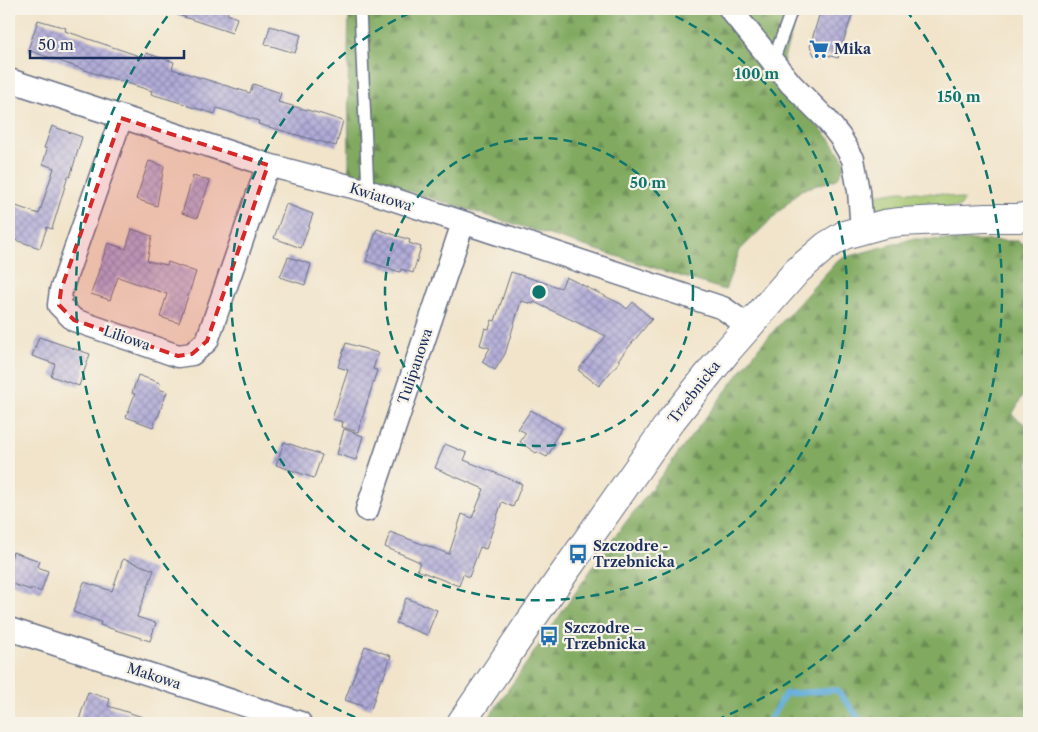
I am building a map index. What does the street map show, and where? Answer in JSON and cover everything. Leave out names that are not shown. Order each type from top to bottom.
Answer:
[{"type":"street","points":[[730,9],[791,84],[826,119],[854,160],[862,230]]},
{"type":"street","name":"Kwiatowa","points":[[9,80],[268,165],[368,191],[723,308],[748,326]]},
{"type":"street","name":"Liliowa","points":[[121,118],[61,290],[59,305],[74,320],[178,356],[192,354],[207,341],[268,165]]},
{"type":"street","name":"Trzebnicka","points":[[460,723],[670,422],[748,326],[797,271],[826,246],[844,235],[884,224],[1029,216]]},
{"type":"street","name":"Tulipanowa","points":[[367,510],[463,223]]},
{"type":"street","name":"Makowa","points":[[9,629],[300,723]]},
{"type":"lane","points":[[360,9],[368,191]]},
{"type":"lane","points":[[773,61],[792,9]]},
{"type":"highlighted area","points":[[121,118],[268,165],[207,341],[192,354],[178,356],[74,320],[59,305],[61,290]]},
{"type":"green space","points":[[349,9],[799,9],[777,81],[830,139],[845,162],[844,167],[837,179],[801,190],[740,250],[725,290],[348,172]]},
{"type":"green space","points":[[901,191],[942,194],[964,200],[960,207],[881,210],[873,205],[868,196]]},
{"type":"green space","points":[[912,239],[1018,241],[1029,247],[1029,384],[1012,415],[1029,427],[1029,723],[485,723],[607,547],[760,346],[839,259]]},
{"type":"building","points":[[169,9],[229,9],[227,14],[237,18],[232,33],[169,12]]},
{"type":"building","points":[[821,9],[854,9],[838,58],[827,55],[823,57],[814,55],[810,46]]},
{"type":"building","points":[[38,20],[66,28],[65,31],[145,58],[146,53],[174,62],[172,69],[250,93],[253,84],[281,93],[278,102],[343,121],[336,146],[258,124],[259,121],[217,108],[215,114],[188,106],[151,94],[152,91],[28,50]]},
{"type":"building","points":[[270,26],[301,35],[295,53],[265,44]]},
{"type":"building","points":[[52,126],[82,137],[52,229],[47,227],[40,248],[9,238],[9,217],[13,205],[39,214],[54,168],[43,164],[47,149],[44,148]]},
{"type":"building","points":[[149,161],[164,166],[157,206],[136,199]]},
{"type":"building","points":[[193,176],[210,181],[197,218],[182,213]]},
{"type":"building","points":[[286,204],[313,214],[301,248],[274,238]]},
{"type":"building","points":[[132,229],[152,236],[147,261],[167,265],[168,262],[196,272],[179,323],[160,317],[167,294],[118,277],[110,300],[91,294],[108,243],[126,249]]},
{"type":"building","points":[[377,229],[410,240],[409,243],[421,247],[413,273],[401,269],[400,272],[366,261]]},
{"type":"building","points":[[288,257],[311,264],[305,285],[280,277]]},
{"type":"building","points":[[511,272],[561,288],[566,277],[621,304],[627,309],[633,302],[652,319],[599,386],[578,370],[606,336],[534,302],[533,304],[521,301],[505,354],[495,370],[482,362],[490,348],[480,345],[485,328],[489,329],[492,320],[495,321]]},
{"type":"building","points":[[39,337],[90,354],[79,386],[51,376],[55,364],[32,356]]},
{"type":"building","points":[[346,343],[378,353],[373,369],[377,370],[358,432],[342,427],[343,422],[332,419],[348,370],[338,367]]},
{"type":"building","points":[[138,375],[160,383],[159,389],[167,392],[153,427],[126,417],[135,394],[132,393]]},
{"type":"building","points":[[531,410],[562,428],[553,442],[555,444],[547,457],[536,453],[520,442],[526,433],[518,429]]},
{"type":"building","points":[[344,429],[363,436],[356,460],[337,454]]},
{"type":"building","points":[[284,442],[322,455],[314,478],[276,465]]},
{"type":"building","points":[[445,444],[467,453],[464,460],[522,484],[513,507],[502,502],[486,549],[480,547],[469,577],[463,574],[459,586],[417,570],[420,562],[385,547],[390,532],[449,554],[462,514],[472,518],[484,489],[435,468]]},
{"type":"building","points":[[13,552],[40,561],[38,567],[48,571],[41,592],[9,583],[9,564]]},
{"type":"building","points":[[123,559],[154,570],[137,617],[156,623],[150,641],[100,625],[101,622],[73,612],[84,582],[112,591]]},
{"type":"building","points":[[406,598],[437,610],[427,635],[396,623]]},
{"type":"building","points":[[365,646],[391,656],[383,679],[381,678],[371,709],[345,700]]},
{"type":"building","points":[[88,692],[110,699],[108,706],[152,720],[151,723],[78,723]]},
{"type":"waterway","points":[[768,723],[785,694],[837,690],[862,723]]},
{"type":"place","name":"Mika","points":[[819,49]]},
{"type":"place","name":"Szczodre - Trzebnicka","points":[[578,554]]},
{"type":"place","name":"Szczodre – Trzebnicka","points":[[549,636]]}]
